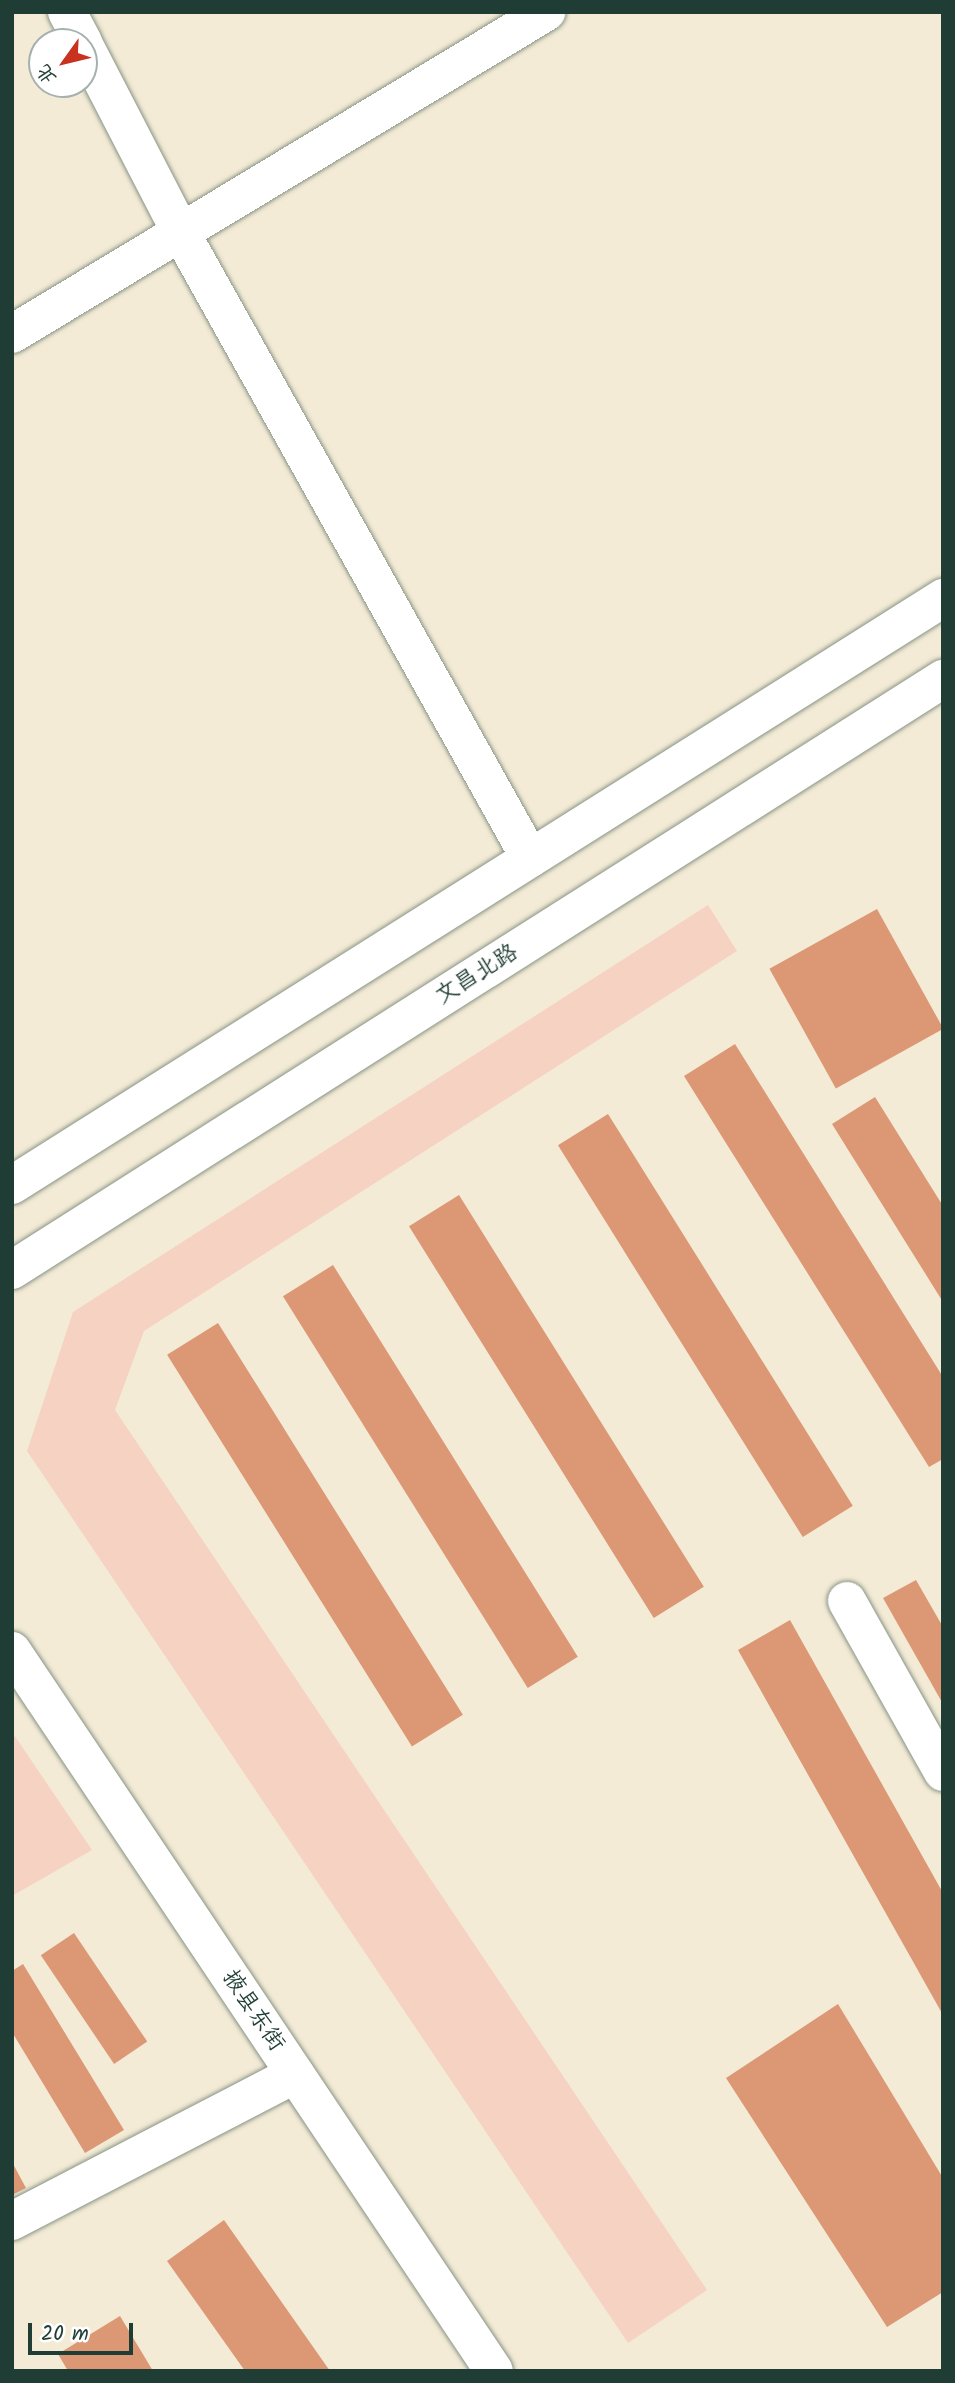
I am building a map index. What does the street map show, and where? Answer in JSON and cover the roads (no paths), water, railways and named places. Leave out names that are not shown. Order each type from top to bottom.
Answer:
[{"type":"main road","points":[[67,12],[75,28]]},
{"type":"main road","points":[[12,334],[546,12]]},
{"type":"main road","points":[[98,72],[181,233],[530,858]]},
{"type":"main road","points":[[12,1185],[943,598]]},
{"type":"main road","name":"文昌北路","points":[[12,1270],[943,679]]},
{"type":"main road","points":[[847,1601],[943,1772]]},
{"type":"main road","name":"掖县东街","points":[[12,1651],[494,2371]]},
{"type":"main road","points":[[12,2221],[295,2074]]}]
